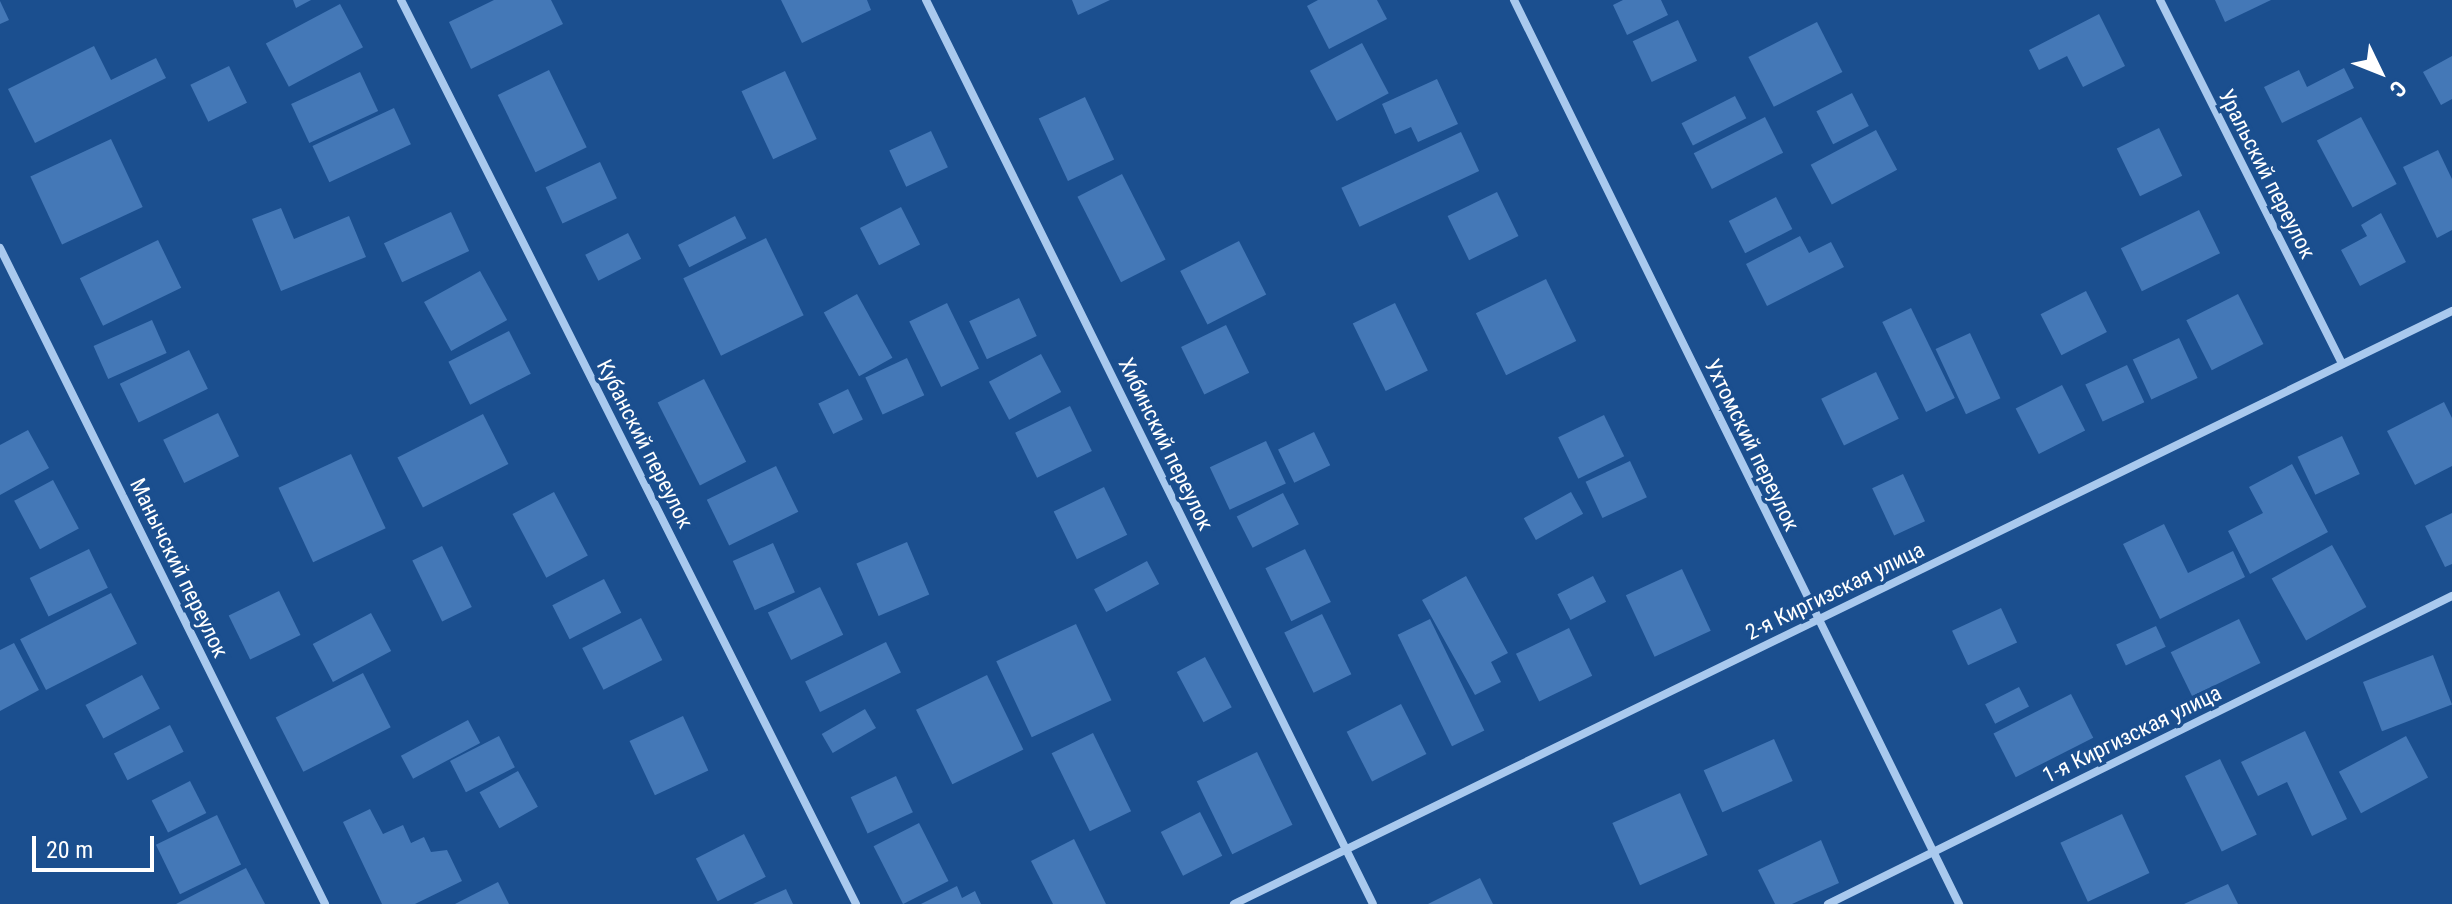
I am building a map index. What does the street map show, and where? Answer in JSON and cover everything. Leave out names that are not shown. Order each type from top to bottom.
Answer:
[{"type":"street","name":"Кубанский переулок","points":[[401,0],[856,904]]},
{"type":"street","name":"Хибинский переулок","points":[[926,0],[1373,904]]},
{"type":"street","name":"Ухтомский переулок","points":[[1514,0],[1959,904]]},
{"type":"street","name":"Уральский переулок","points":[[2160,0],[2342,364]]},
{"type":"street","name":"Манычский переулок","points":[[0,248],[325,904]]},
{"type":"street","name":"2-я Киргизская улица","points":[[1234,904],[2452,311]]},
{"type":"street","name":"1-я Киргизская улица","points":[[1828,904],[2452,596]]},
{"type":"building","points":[[293,0],[311,0],[296,8]]},
{"type":"building","points":[[494,0],[551,0],[563,24],[471,69],[449,22]]},
{"type":"building","points":[[781,0],[867,0],[871,10],[802,43]]},
{"type":"building","points":[[1072,0],[1110,0],[1078,15]]},
{"type":"building","points":[[1318,0],[1377,0],[1387,19],[1329,49],[1307,6]]},
{"type":"building","points":[[1623,0],[1661,0],[1668,15],[1627,35],[1613,5]]},
{"type":"building","points":[[2215,0],[2271,0],[2225,22]]},
{"type":"building","points":[[0,1],[9,20],[0,24]]},
{"type":"building","points":[[340,4],[363,47],[289,87],[266,43]]},
{"type":"building","points":[[2099,14],[2125,66],[2083,87],[2067,56],[2039,70],[2029,50]]},
{"type":"building","points":[[1678,20],[1697,61],[1652,82],[1633,41]]},
{"type":"building","points":[[1817,22],[1842,72],[1774,107],[1748,57]]},
{"type":"building","points":[[1362,43],[1389,93],[1337,121],[1310,71]]},
{"type":"building","points":[[94,46],[111,80],[156,58],[166,78],[35,143],[8,89]]},
{"type":"building","points":[[2452,56],[2452,99],[2441,105],[2423,72]]},
{"type":"building","points":[[229,66],[247,103],[208,122],[190,85]]},
{"type":"building","points":[[2344,68],[2354,88],[2282,123],[2264,87],[2299,70],[2307,87]]},
{"type":"building","points":[[549,70],[587,147],[535,172],[498,95]]},
{"type":"building","points":[[785,71],[817,139],[773,159],[741,91]]},
{"type":"building","points":[[360,72],[378,111],[309,143],[291,104]]},
{"type":"building","points":[[1437,79],[1458,124],[1418,142],[1411,127],[1395,134],[1382,104]]},
{"type":"building","points":[[1852,93],[1869,126],[1833,144],[1816,111]]},
{"type":"building","points":[[1735,96],[1746,118],[1693,146],[1682,123]]},
{"type":"building","points":[[1085,97],[1114,160],[1068,181],[1039,119]]},
{"type":"building","points":[[394,108],[411,144],[329,182],[312,146]]},
{"type":"building","points":[[1765,117],[1783,153],[1712,189],[1694,153]]},
{"type":"building","points":[[2361,117],[2397,184],[2353,208],[2317,140]]},
{"type":"building","points":[[2159,128],[2182,176],[2140,196],[2117,149]]},
{"type":"building","points":[[1876,130],[1897,170],[1832,204],[1811,165]]},
{"type":"building","points":[[931,131],[948,167],[906,187],[889,150]]},
{"type":"building","points":[[1461,132],[1479,171],[1360,227],[1341,188]]},
{"type":"building","points":[[111,139],[143,207],[62,245],[30,177]]},
{"type":"building","points":[[2438,150],[2452,179],[2452,230],[2437,238],[2403,167]]},
{"type":"building","points":[[600,162],[617,198],[563,224],[546,187]]},
{"type":"building","points":[[1122,174],[1166,260],[1121,282],[1077,197]]},
{"type":"building","points":[[1497,192],[1518,236],[1469,260],[1448,216]]},
{"type":"building","points":[[1776,197],[1792,229],[1745,253],[1729,221]]},
{"type":"building","points":[[901,207],[920,244],[879,265],[860,228]]},
{"type":"building","points":[[281,208],[294,239],[349,216],[366,257],[281,291],[252,219]]},
{"type":"building","points":[[2199,210],[2220,253],[2142,291],[2121,248]]},
{"type":"building","points":[[451,212],[469,251],[402,282],[384,243]]},
{"type":"building","points":[[2381,213],[2406,262],[2360,286],[2341,250],[2367,236],[2361,225]]},
{"type":"building","points":[[735,216],[746,238],[689,267],[678,245]]},
{"type":"building","points":[[628,233],[641,259],[598,281],[585,255]]},
{"type":"building","points":[[1800,236],[1809,253],[1831,242],[1844,267],[1767,306],[1746,264]]},
{"type":"building","points":[[766,238],[804,315],[721,356],[683,278]]},
{"type":"building","points":[[158,240],[181,288],[103,326],[80,278]]},
{"type":"building","points":[[1239,241],[1266,294],[1207,324],[1180,271]]},
{"type":"building","points":[[480,271],[507,320],[451,351],[424,302]]},
{"type":"building","points":[[1546,279],[1576,341],[1506,375],[1476,313]]},
{"type":"building","points":[[2086,291],[2107,332],[2061,355],[2041,314]]},
{"type":"building","points":[[857,294],[892,358],[859,376],[824,312]]},
{"type":"building","points":[[2238,294],[2263,344],[2212,370],[2186,320]]},
{"type":"building","points":[[1019,298],[1037,336],[987,359],[969,321]]},
{"type":"building","points":[[947,303],[979,369],[941,387],[909,321]]},
{"type":"building","points":[[1395,303],[1428,370],[1386,391],[1353,324]]},
{"type":"building","points":[[1911,308],[1955,398],[1926,412],[1882,322]]},
{"type":"building","points":[[152,320],[167,353],[108,379],[94,346]]},
{"type":"building","points":[[1226,325],[1249,373],[1204,395],[1181,347]]},
{"type":"building","points":[[509,331],[531,374],[470,405],[448,362]]},
{"type":"building","points":[[1970,333],[2000,398],[1966,414],[1936,349]]},
{"type":"building","points":[[2179,338],[2198,378],[2151,399],[2133,360]]},
{"type":"building","points":[[189,350],[208,389],[139,422],[120,384]]},
{"type":"building","points":[[1041,354],[1061,392],[1009,420],[989,382]]},
{"type":"building","points":[[907,358],[924,395],[883,415],[865,377]]},
{"type":"building","points":[[2127,365],[2144,402],[2103,422],[2085,384]]},
{"type":"building","points":[[1876,372],[1899,419],[1844,445],[1821,399]]},
{"type":"building","points":[[704,379],[746,462],[700,485],[658,403]]},
{"type":"building","points":[[2062,385],[2085,430],[2039,454],[2016,409]]},
{"type":"building","points":[[848,389],[863,420],[833,434],[818,403]]},
{"type":"building","points":[[2444,402],[2452,418],[2452,466],[2415,485],[2387,431]]},
{"type":"building","points":[[1070,406],[1092,451],[1037,478],[1015,433]]},
{"type":"building","points":[[218,413],[239,456],[184,483],[163,440]]},
{"type":"building","points":[[483,414],[508,464],[423,507],[397,458]]},
{"type":"building","points":[[1604,415],[1624,456],[1578,479],[1558,437]]},
{"type":"building","points":[[28,430],[49,468],[0,495],[0,445]]},
{"type":"building","points":[[1314,432],[1330,465],[1294,483],[1278,450]]},
{"type":"building","points":[[2342,436],[2360,474],[2315,495],[2298,457]]},
{"type":"building","points":[[1266,441],[1286,484],[1230,510],[1210,467]]},
{"type":"building","points":[[351,454],[386,528],[313,562],[278,488]]},
{"type":"building","points":[[1630,461],[1647,497],[1602,518],[1586,482]]},
{"type":"building","points":[[2292,464],[2328,532],[2250,574],[2228,531],[2263,513],[2249,487]]},
{"type":"building","points":[[776,466],[798,512],[729,546],[707,500]]},
{"type":"building","points":[[1903,474],[1925,521],[1894,535],[1872,488]]},
{"type":"building","points":[[53,480],[79,529],[40,549],[14,501]]},
{"type":"building","points":[[1104,487],[1127,535],[1077,559],[1054,512]]},
{"type":"building","points":[[554,492],[588,556],[546,578],[513,514]]},
{"type":"building","points":[[1571,492],[1583,514],[1536,540],[1524,518]]},
{"type":"building","points":[[1283,493],[1299,524],[1253,548],[1237,517]]},
{"type":"building","points":[[2452,513],[2452,564],[2445,567],[2425,526]]},
{"type":"building","points":[[2164,524],[2188,573],[2233,551],[2245,577],[2160,619],[2123,544]]},
{"type":"building","points":[[907,542],[929,594],[879,616],[856,563]]},
{"type":"building","points":[[773,543],[795,592],[755,610],[733,561]]},
{"type":"building","points":[[2332,545],[2366,607],[2306,641],[2272,578]]},
{"type":"building","points":[[442,546],[472,607],[442,622],[412,560]]},
{"type":"building","points":[[89,549],[108,588],[49,617],[30,578]]},
{"type":"building","points":[[1305,549],[1331,602],[1291,621],[1265,568]]},
{"type":"building","points":[[1147,561],[1159,584],[1106,612],[1094,589]]},
{"type":"building","points":[[1682,569],[1711,631],[1655,657],[1626,595]]},
{"type":"building","points":[[1466,576],[1508,653],[1491,662],[1501,682],[1475,695],[1422,600]]},
{"type":"building","points":[[1593,576],[1606,602],[1571,620],[1557,594]]},
{"type":"building","points":[[604,579],[621,613],[570,639],[552,605]]},
{"type":"building","points":[[820,587],[843,635],[791,660],[768,612]]},
{"type":"building","points":[[279,591],[300,635],[250,660],[229,616]]},
{"type":"building","points":[[111,593],[137,644],[46,690],[20,639]]},
{"type":"building","points":[[2001,608],[2017,642],[1968,665],[1952,631]]},
{"type":"building","points":[[371,613],[391,651],[333,682],[313,644]]},
{"type":"building","points":[[1322,614],[1351,674],[1314,693],[1284,632]]},
{"type":"building","points":[[641,618],[662,660],[604,690],[582,648]]},
{"type":"building","points":[[1430,619],[1484,730],[1452,746],[1398,635]]},
{"type":"building","points":[[2239,619],[2260,663],[2192,696],[2171,652]]},
{"type":"building","points":[[1076,624],[1111,700],[1032,737],[996,661]]},
{"type":"building","points":[[2156,626],[2166,647],[2126,665],[2116,645]]},
{"type":"building","points":[[1569,628],[1592,676],[1539,701],[1516,654]]},
{"type":"building","points":[[886,642],[901,673],[820,712],[805,681]]},
{"type":"building","points":[[14,643],[39,690],[0,711],[0,650]]},
{"type":"building","points":[[2433,655],[2452,704],[2382,731],[2363,682]]},
{"type":"building","points":[[1205,657],[1232,707],[1204,722],[1177,672]]},
{"type":"building","points":[[363,673],[391,727],[303,772],[276,717]]},
{"type":"building","points":[[142,675],[160,709],[103,739],[85,705]]},
{"type":"building","points":[[987,675],[1023,750],[952,784],[916,710]]},
{"type":"building","points":[[2019,687],[2029,707],[1995,724],[1985,704]]},
{"type":"building","points":[[2071,694],[2093,738],[2016,777],[1993,733]]},
{"type":"building","points":[[1401,704],[1426,754],[1372,782],[1347,732]]},
{"type":"building","points":[[865,709],[876,728],[833,753],[822,734]]},
{"type":"building","points":[[683,716],[708,770],[655,795],[630,741]]},
{"type":"building","points":[[468,720],[480,743],[413,779],[401,756]]},
{"type":"building","points":[[170,725],[184,752],[127,780],[114,754]]},
{"type":"building","points":[[2305,731],[2347,819],[2312,836],[2287,782],[2258,796],[2241,762]]},
{"type":"building","points":[[1093,733],[1131,811],[1090,831],[1052,753]]},
{"type":"building","points":[[499,736],[515,767],[466,792],[450,761]]},
{"type":"building","points":[[2406,736],[2428,777],[2361,813],[2339,772]]},
{"type":"building","points":[[1774,739],[1793,781],[1722,812],[1704,770]]},
{"type":"building","points":[[1257,752],[1293,825],[1232,854],[1197,781]]},
{"type":"building","points":[[2220,759],[2257,834],[2222,852],[2185,776]]},
{"type":"building","points":[[518,771],[538,807],[499,828],[480,792]]},
{"type":"building","points":[[896,776],[913,812],[868,833],[851,797]]},
{"type":"building","points":[[190,781],[206,813],[168,833],[152,801]]},
{"type":"building","points":[[1680,793],[1708,855],[1640,885],[1612,823]]},
{"type":"building","points":[[370,809],[383,834],[403,825],[411,843],[424,837],[431,852],[447,850],[462,881],[415,904],[382,904],[343,822]]},
{"type":"building","points":[[1200,812],[1222,856],[1183,876],[1161,832]]},
{"type":"building","points":[[2122,814],[2149,873],[2088,902],[2060,843]]},
{"type":"building","points":[[217,815],[241,864],[180,894],[156,845]]},
{"type":"building","points":[[919,823],[949,881],[903,904],[874,846]]},
{"type":"building","points":[[744,834],[766,877],[718,901],[696,859]]},
{"type":"building","points":[[1074,839],[1106,904],[1053,904],[1031,861]]},
{"type":"building","points":[[1821,840],[1839,883],[1792,904],[1775,904],[1758,870]]},
{"type":"building","points":[[246,868],[265,904],[176,904]]},
{"type":"building","points":[[1480,878],[1493,904],[1428,904]]},
{"type":"building","points":[[498,882],[509,904],[455,904]]},
{"type":"building","points":[[2228,884],[2238,904],[2184,904]]},
{"type":"building","points":[[957,886],[962,898],[975,891],[981,904],[921,904]]},
{"type":"building","points":[[786,889],[793,904],[753,904]]}]
